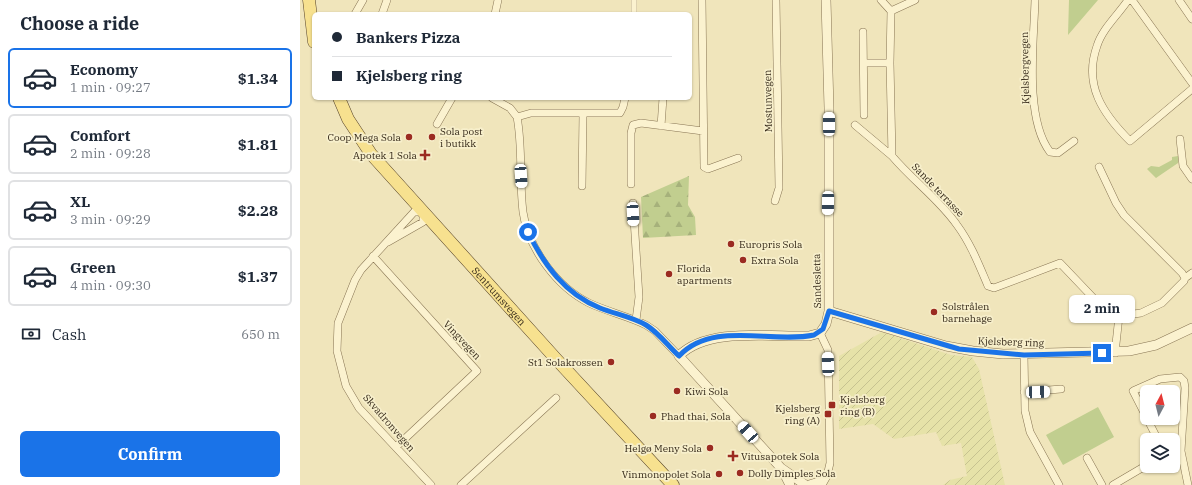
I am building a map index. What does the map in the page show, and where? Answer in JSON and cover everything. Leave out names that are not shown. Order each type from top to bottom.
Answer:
[{"type":"main road","points":[[309,0],[312,25]]},
{"type":"main road","points":[[317,0],[317,12]]},
{"type":"main road","name":"Sentrumsvegen","points":[[332,100],[342,123],[365,159],[420,215],[673,485]]},
{"type":"main road","name":"Sentrumsvegen","points":[[340,100],[348,119],[370,154],[420,215],[562,376],[576,387],[665,485]]},
{"type":"street","points":[[356,12],[363,0]]},
{"type":"street","points":[[383,12],[388,0]]},
{"type":"street","points":[[495,12],[498,0]]},
{"type":"street","points":[[634,0],[634,12]]},
{"type":"street","points":[[702,0],[704,164],[708,169],[738,158]]},
{"type":"street","name":"Mostunvegen","points":[[775,0],[779,188],[775,201]]},
{"type":"street","name":"Sandesletta","points":[[820,333],[826,324],[829,311],[829,108],[826,0]]},
{"type":"street","points":[[881,0],[891,11],[890,63],[892,156]]},
{"type":"street","points":[[891,11],[915,0]]},
{"type":"street","name":"Kjelsbergvegen","points":[[1035,0],[1033,88],[1037,119],[1043,139],[1050,152],[1058,153],[1074,141]]},
{"type":"street","points":[[1128,0],[1097,45],[1092,73],[1094,87],[1102,108],[1130,141],[1192,89]]},
{"type":"street","points":[[1132,0],[1192,83]]},
{"type":"street","points":[[1179,0],[1192,19]]},
{"type":"street","points":[[863,32],[865,63],[864,115]]},
{"type":"street","points":[[865,63],[890,63]]},
{"type":"street","points":[[438,124],[451,100]]},
{"type":"street","points":[[496,100],[510,108],[517,117],[523,213],[528,232],[540,255],[560,281],[575,294],[601,308],[636,320],[655,331],[781,468],[790,485]]},
{"type":"street","points":[[517,117],[531,113],[620,113],[625,100]]},
{"type":"street","points":[[661,126],[663,100]]},
{"type":"street","points":[[582,186],[584,114]]},
{"type":"street","points":[[631,184],[631,133],[633,125],[641,123],[703,131]]},
{"type":"street","name":"Sande terrasse","points":[[855,125],[892,156],[929,193],[958,226],[978,261],[988,286],[991,288],[1013,282],[1060,263],[1100,305],[1119,316]]},
{"type":"street","points":[[1180,139],[1183,166],[1192,179]]},
{"type":"street","points":[[1099,167],[1116,203],[1124,215],[1185,278]]},
{"type":"street","points":[[633,203],[639,297],[636,320]]},
{"type":"street","name":"Skvadronvegen","points":[[388,242],[398,228],[420,215]]},
{"type":"street","name":"Skvadronvegen","points":[[420,215],[388,242],[361,270],[341,312],[337,330],[337,351],[346,386],[359,408],[430,485]]},
{"type":"street","name":"Vingvegen","points":[[373,256],[477,371],[396,447]]},
{"type":"street","points":[[1115,353],[1119,316],[1142,313],[1162,303],[1184,281],[1185,278],[1192,273]]},
{"type":"street","name":"Kjelsberg ring","points":[[829,311],[959,349],[1024,355],[1115,353],[1156,345],[1192,328]]},
{"type":"street","points":[[679,356],[692,346],[717,338],[809,336],[820,333],[828,350],[830,463],[824,482],[806,484],[781,468]]},
{"type":"street","points":[[1024,355],[1025,411],[1030,432],[1059,485]]},
{"type":"street","points":[[1154,433],[1134,392],[1160,378],[1180,377],[1184,381],[1185,388],[1179,433]]},
{"type":"street","points":[[1024,392],[1062,389]]},
{"type":"street","points":[[461,485],[556,398]]},
{"type":"street","points":[[1087,458],[1102,485]]},
{"type":"street","points":[[1180,460],[1188,485]]},
{"type":"street","points":[[1113,485],[1140,469]]},
{"type":"shaded area","points":[[882,332],[951,355],[972,357],[979,369],[1005,485],[943,485],[950,480],[967,476],[961,443],[942,446],[936,432],[894,439],[873,424],[839,429],[839,356]]},
{"type":"green space","points":[[1069,0],[1098,0],[1068,35]]},
{"type":"green space","points":[[1178,156],[1178,163],[1156,178],[1147,169],[1151,166],[1159,167],[1172,160],[1172,157]]},
{"type":"green space","points":[[689,176],[688,205],[695,217],[696,235],[643,238],[641,197]]},
{"type":"green space","points":[[1098,407],[1114,437],[1063,465],[1046,435]]},
{"type":"place","name":"Coop Mega Sola","points":[[409,137]]},
{"type":"place","name":"Sola post i butikk","points":[[432,137]]},
{"type":"place","name":"Apotek 1 Sola","points":[[425,155]]},
{"type":"place","name":"Europris Sola","points":[[731,244]]},
{"type":"place","name":"Extra Sola","points":[[743,260]]},
{"type":"place","name":"Florida apartments","points":[[669,274]]},
{"type":"place","name":"Solstrålen barnehage","points":[[934,312]]},
{"type":"place","name":"St1 Solakrossen","points":[[611,362]]},
{"type":"place","name":"Kiwi Sola","points":[[677,391]]},
{"type":"place","name":"Kjelsberg ring (B)","points":[[832,405]]},
{"type":"place","name":"Kjelsberg ring (A)","points":[[828,414]]},
{"type":"place","name":"Phad thai, Sola","points":[[653,416]]},
{"type":"place","name":"Helgø Meny Sola","points":[[710,448]]},
{"type":"place","name":"Vitusapotek Sola","points":[[733,456]]},
{"type":"place","name":"Dolly Dimples Sola","points":[[740,473]]},
{"type":"place","name":"Vinmonopolet Sola","points":[[719,474]]},
{"type":"route","points":[[528,232],[548,268],[575,294],[589,303],[646,325],[655,331],[679,356],[692,346],[712,338],[814,335],[820,333],[823,329],[826,324],[829,311],[841,313],[959,349],[1024,355],[1102,353]]}]
